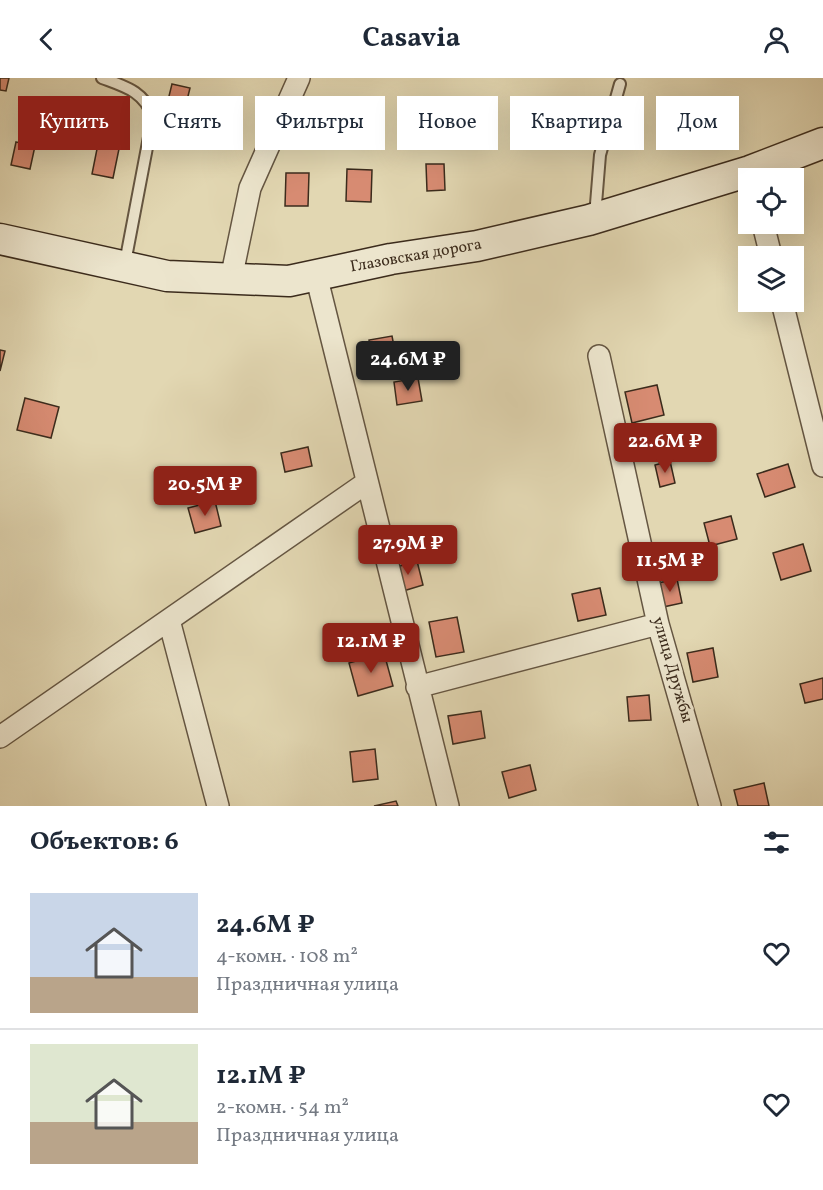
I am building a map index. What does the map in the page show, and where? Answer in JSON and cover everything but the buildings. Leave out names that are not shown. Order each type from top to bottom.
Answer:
[{"type":"street","points":[[231,279],[250,188],[299,78]]},
{"type":"street","name":"Глазовская дорога","points":[[767,168],[823,143]]},
{"type":"street","name":"Глазовская дорога","points":[[0,239],[167,276],[289,280],[391,259],[477,246],[595,218],[738,179]]},
{"type":"street","points":[[316,276],[448,806]]},
{"type":"street","points":[[785,312],[823,466]]},
{"type":"street","name":"улица Дружбы","points":[[599,356],[658,624],[710,806]]},
{"type":"street","points":[[0,737],[366,483]]},
{"type":"street","points":[[170,620],[218,806]]},
{"type":"street","points":[[417,687],[658,624]]},
{"type":"lane","points":[[102,78],[128,88],[146,100],[153,116],[124,267]]},
{"type":"lane","points":[[595,218],[600,155],[620,84]]}]
